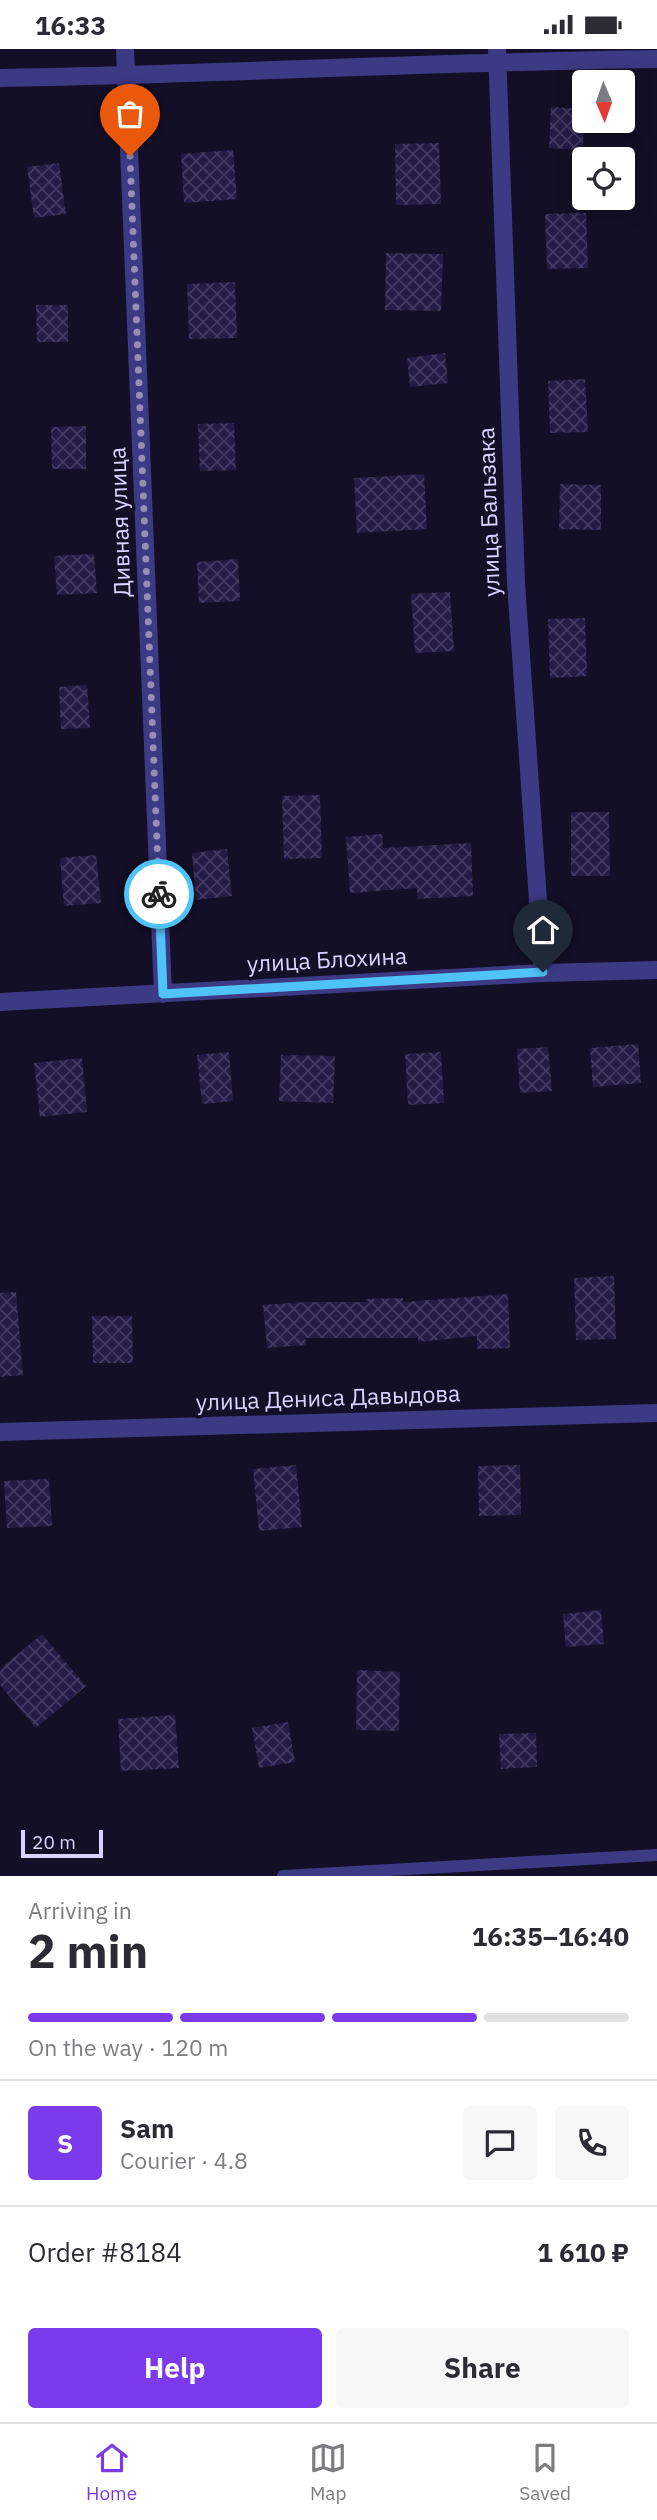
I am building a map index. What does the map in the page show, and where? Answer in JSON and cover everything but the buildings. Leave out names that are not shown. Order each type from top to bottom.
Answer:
[{"type":"street","name":"Дивная улица","points":[[125,49],[163,994]]},
{"type":"street","points":[[0,78],[126,76],[498,55],[657,58]]},
{"type":"street","name":"улица Бальзака","points":[[498,55],[516,583],[543,972]]},
{"type":"street","name":"улица Блохина","points":[[0,1002],[543,972],[657,970]]},
{"type":"street","name":"улица Дениса Давыдова","points":[[0,1432],[657,1413]]},
{"type":"lane","points":[[283,1876],[657,1855]]},
{"type":"way so far","points":[[130,156],[159,894]]},
{"type":"route","points":[[159,894],[163,994],[543,972]]}]
